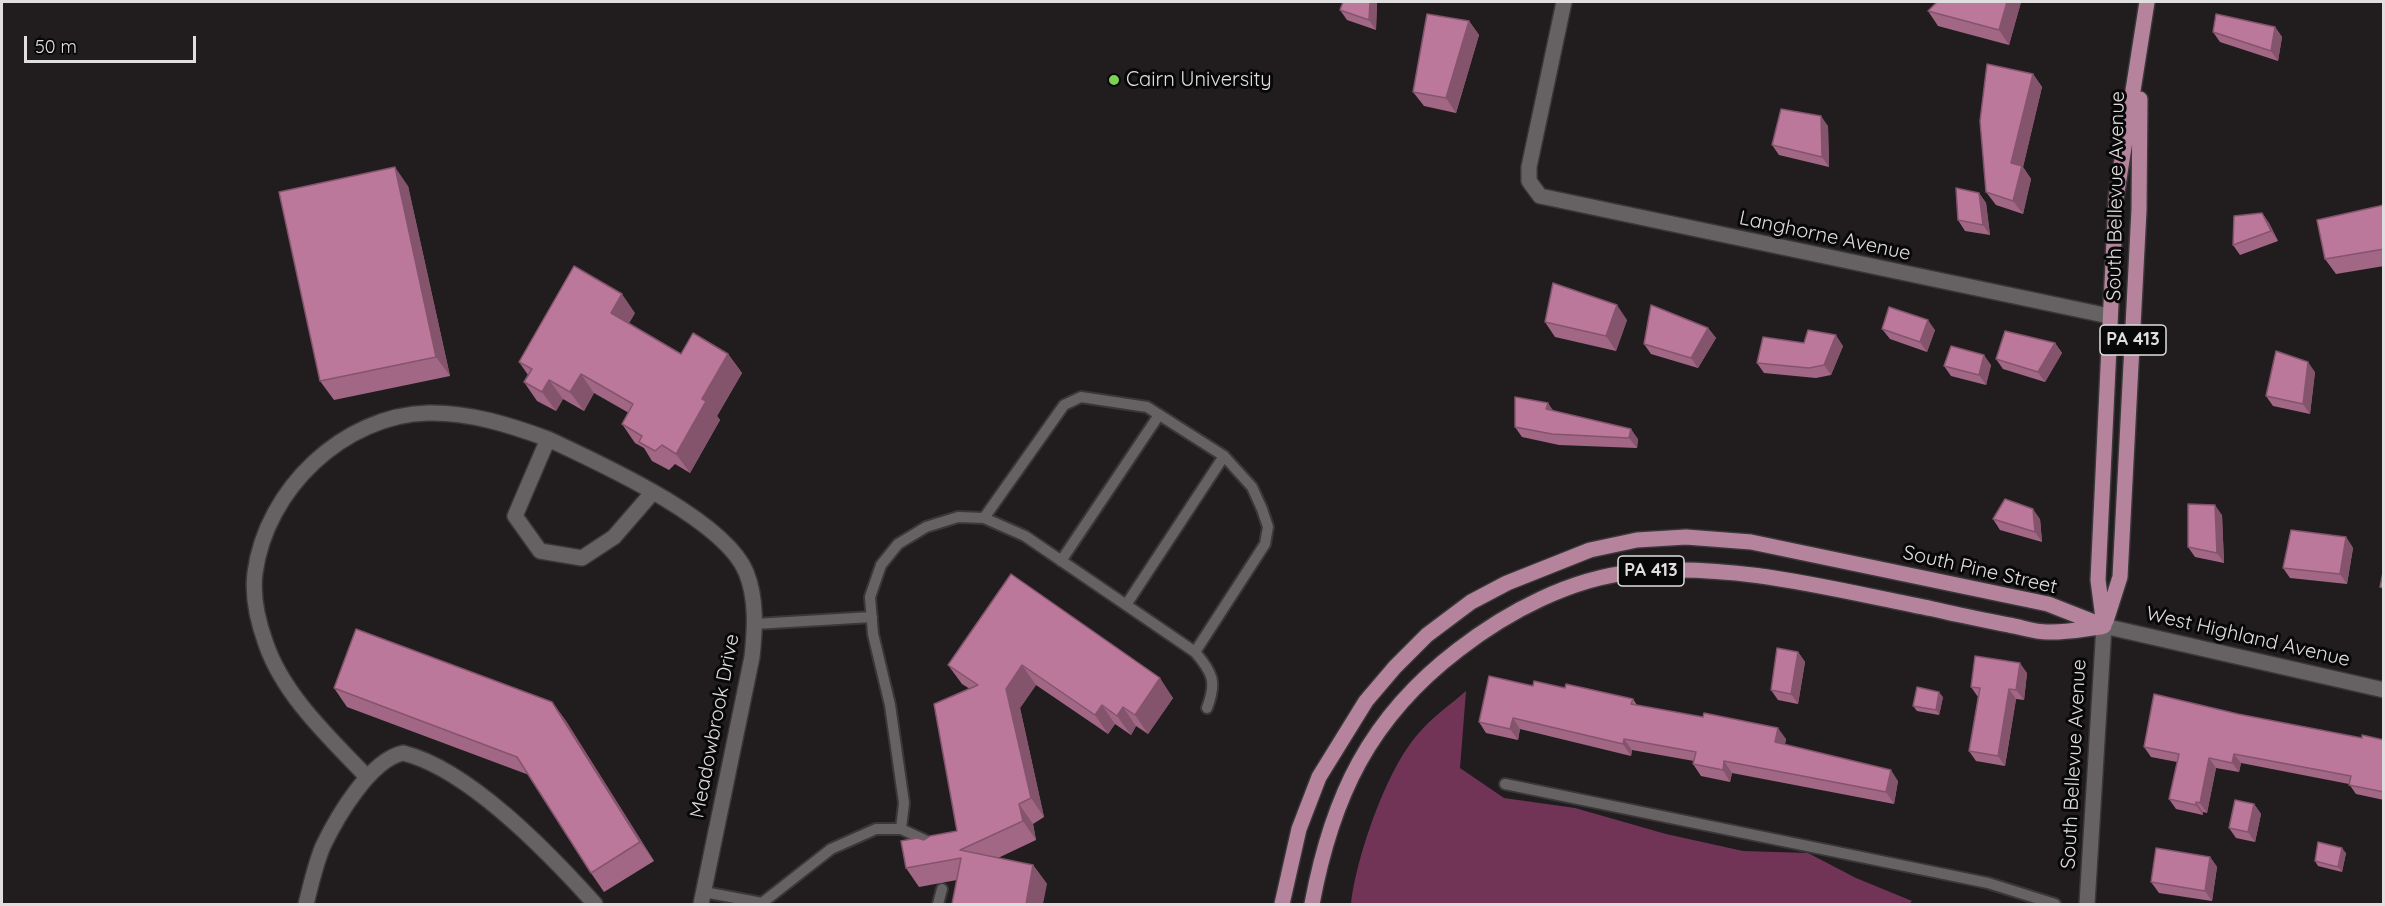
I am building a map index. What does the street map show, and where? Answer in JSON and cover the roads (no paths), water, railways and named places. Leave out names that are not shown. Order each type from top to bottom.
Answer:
[{"type":"main road","name":"South Bellevue Avenue","points":[[2104,626],[2098,580],[2116,198],[2147,2]]},
{"type":"main road","name":"South Bellevue Avenue","points":[[2104,626],[2120,577],[2121,566],[2139,210],[2140,51]]},
{"type":"main road","name":"South Pine Street","points":[[1282,904],[1299,829],[1319,777],[1366,700],[1427,635],[1471,602],[1507,583],[1590,550],[1636,540],[1686,537],[1751,542],[2048,604],[2104,626]]},
{"type":"main road","name":"PA 413","points":[[1312,904],[1322,850],[1341,797],[1364,752],[1386,720],[1432,669],[1478,634],[1520,610],[1577,585],[1632,572],[1694,569],[1776,578],[2046,632],[2104,626]]},
{"type":"street","name":"Langhorne Avenue","points":[[1564,2],[1529,167],[1529,182],[1535,192],[1566,204],[2109,316]]},
{"type":"street","name":"Meadowbrook Drive","points":[[367,777],[294,695],[266,646],[257,612],[255,573],[263,542],[280,504],[298,479],[317,459],[356,431],[401,416],[428,413],[458,414],[510,425],[548,438],[638,482],[717,535],[738,557],[752,593],[755,624],[752,657],[703,898]]},
{"type":"street","points":[[548,438],[515,516],[540,551],[582,558],[614,537],[653,492]]},
{"type":"street","name":"West Highland Avenue","points":[[2104,626],[2384,690]]},
{"type":"street","name":"South Bellevue Avenue","points":[[2087,904],[2104,626]]},
{"type":"street","points":[[306,904],[324,846],[367,777],[382,762],[403,753],[448,772],[481,796],[537,845],[595,904]]},
{"type":"lane","points":[[984,518],[1064,405],[1081,397],[1148,407],[1224,456],[1252,487],[1268,527],[1265,544],[1195,652]]},
{"type":"lane","points":[[1061,561],[1159,415]]},
{"type":"lane","points":[[1126,605],[1224,456]]},
{"type":"lane","points":[[901,829],[904,803],[890,705],[873,634],[870,597],[881,565],[898,544],[926,527],[958,517],[984,518],[1025,536],[1195,652],[1208,667],[1215,688],[1207,708]]},
{"type":"lane","points":[[755,624],[872,617]]},
{"type":"lane","points":[[1505,784],[1988,883],[2055,904]]},
{"type":"lane","points":[[703,898],[765,904],[831,849],[876,829],[901,829],[925,840],[936,852]]},
{"type":"lane","points":[[938,904],[942,889]]},
{"type":"place","name":"Cairn University","points":[[1114,80]]}]
